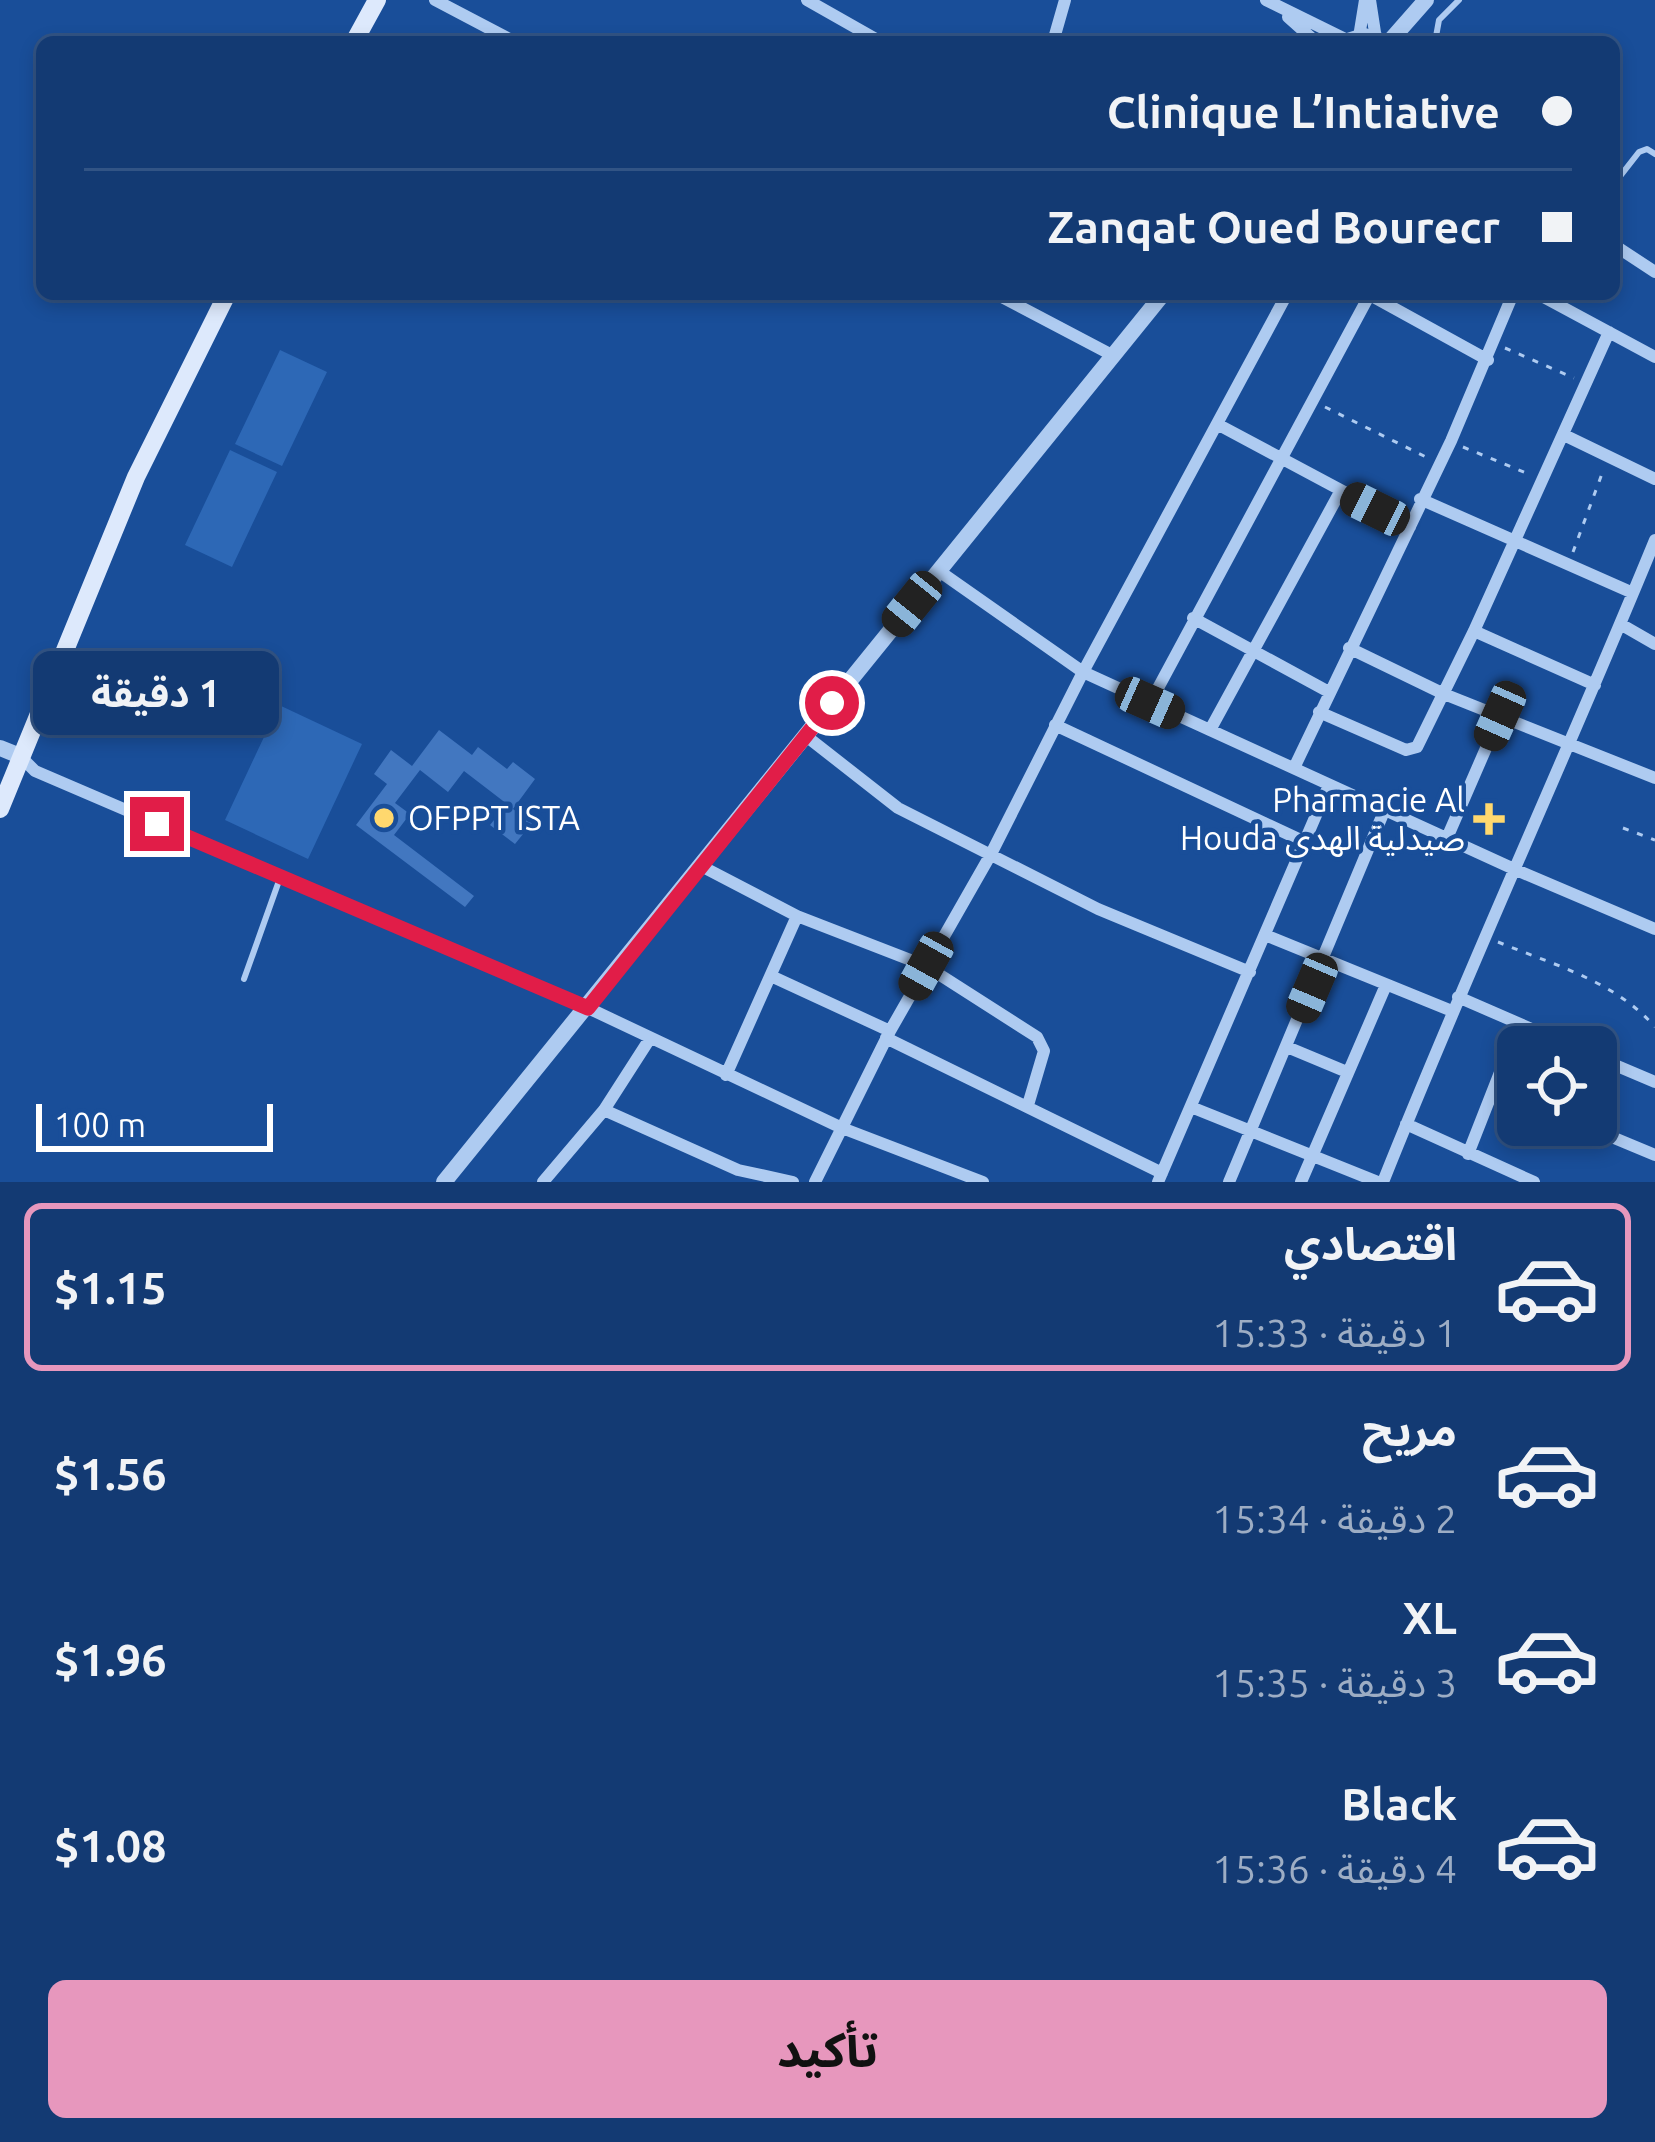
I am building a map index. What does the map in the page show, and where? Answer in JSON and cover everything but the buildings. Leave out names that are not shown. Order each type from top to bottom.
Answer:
[{"type":"main road","points":[[0,809],[11,765],[136,477],[224,300]]},
{"type":"street","points":[[435,0],[504,36]]},
{"type":"street","points":[[807,0],[870,36]]},
{"type":"street","points":[[1055,36],[1065,0]]},
{"type":"street","points":[[1367,36],[1368,0]]},
{"type":"street","points":[[1373,36],[1425,1]]},
{"type":"street","points":[[1409,36],[1425,1]]},
{"type":"street","points":[[1272,4],[1356,36]]},
{"type":"street","points":[[1272,4],[1309,36]]},
{"type":"street","points":[[1620,248],[1655,272]]},
{"type":"street","points":[[1007,300],[1112,355]]},
{"type":"street","points":[[444,1182],[1158,300]]},
{"type":"street","points":[[815,1182],[888,1035],[991,854],[1083,672],[1284,300]]},
{"type":"street","points":[[1150,703],[1367,300]]},
{"type":"street","points":[[1381,300],[1488,360]]},
{"type":"street","points":[[1294,768],[1451,441],[1510,300]]},
{"type":"street","points":[[1549,300],[1655,357]]},
{"type":"street","points":[[1319,712],[1410,751],[1417,747],[1609,332]]},
{"type":"street","points":[[1217,424],[1410,527]]},
{"type":"street","points":[[1564,435],[1655,479]]},
{"type":"street","points":[[1210,730],[1340,492]]},
{"type":"street","points":[[1420,500],[1633,593]]},
{"type":"street","points":[[1191,1107],[1381,1182],[1655,540]]},
{"type":"street","points":[[939,571],[1083,672],[1655,929]]},
{"type":"street","points":[[1193,618],[1329,692]]},
{"type":"street","points":[[1622,625],[1655,644]]},
{"type":"street","points":[[1474,631],[1595,685]]},
{"type":"street","points":[[1349,648],[1444,694],[1655,778]]},
{"type":"street","points":[[1447,838],[1500,716]]},
{"type":"street","points":[[1055,725],[1305,842]]},
{"type":"street","points":[[806,736],[898,808],[1099,909],[1250,972]]},
{"type":"street","points":[[0,748],[11,765],[35,771],[588,1008],[842,1128],[983,1182]]},
{"type":"street","points":[[771,976],[1028,1105],[1160,1178],[1329,784]]},
{"type":"street","points":[[1228,1182],[1385,809]]},
{"type":"street","points":[[703,867],[797,916],[926,966],[1042,1043],[1044,1051],[1028,1105]]},
{"type":"street","points":[[726,1075],[797,916]]},
{"type":"street","points":[[1265,935],[1386,985],[1524,1026]]},
{"type":"street","points":[[1301,1182],[1386,985]]},
{"type":"street","points":[[1468,1154],[1519,1024]]},
{"type":"street","points":[[543,1182],[604,1110],[649,1040]]},
{"type":"street","points":[[1287,1047],[1347,1072]]},
{"type":"street","points":[[1617,1066],[1655,1082]]},
{"type":"street","points":[[604,1110],[735,1176],[793,1182]]},
{"type":"street","points":[[1406,1124],[1534,1182]]},
{"type":"street","points":[[1617,1139],[1655,1155]]},
{"type":"lane","points":[[1436,36],[1439,20],[1459,0]]},
{"type":"lane","points":[[1620,176],[1639,152],[1647,149],[1655,154]]},
{"type":"lane","points":[[244,979],[280,878]]},
{"type":"path","points":[[1493,343],[1586,383]]},
{"type":"path","points":[[1313,400],[1438,463]]},
{"type":"path","points":[[1451,441],[1541,480]]},
{"type":"path","points":[[1568,564],[1608,458]]},
{"type":"path","points":[[1623,828],[1655,840]]},
{"type":"path","points":[[1486,937],[1601,984],[1634,1003],[1655,1028]]},
{"type":"shaded area","points":[[280,350],[327,372],[282,466],[235,444]]},
{"type":"shaded area","points":[[230,450],[277,472],[232,567],[185,545]]},
{"type":"shaded area","points":[[279,705],[362,744],[308,859],[225,820]]},
{"type":"place","name":"OFPPT ISTA","points":[[384,818]]},
{"type":"place","name":"Pharmacie Al Houda صيدلية الهدى","points":[[1489,819]]},
{"type":"route","points":[[157,824],[588,1008],[832,703]]}]
